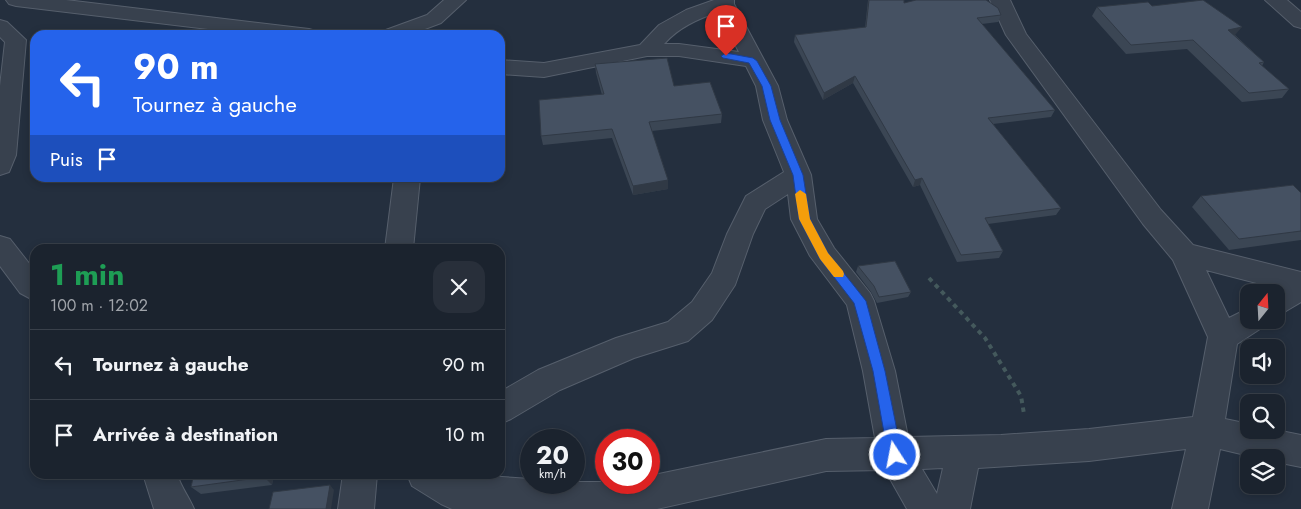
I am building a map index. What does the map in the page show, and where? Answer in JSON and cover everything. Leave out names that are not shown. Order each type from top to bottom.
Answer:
[{"type":"street","points":[[16,0],[269,30]]},
{"type":"street","points":[[416,30],[432,27],[456,0]]},
{"type":"street","points":[[1000,0],[1016,35],[1152,217],[1184,254],[1223,337],[1207,431],[1190,509]]},
{"type":"street","points":[[1275,0],[1301,22]]},
{"type":"street","points":[[647,50],[666,29],[693,14],[724,2],[766,86],[775,120],[798,175],[804,219],[824,256],[860,301],[879,371],[895,455],[926,509]]},
{"type":"street","points":[[0,26],[16,40],[5,156],[0,166]]},
{"type":"street","points":[[505,67],[544,70],[647,50],[679,50],[753,61]]},
{"type":"street","points":[[505,406],[549,380],[628,347],[677,332],[702,310],[725,276],[740,234],[755,203],[798,175]]},
{"type":"street","points":[[400,244],[407,182]]},
{"type":"street","points":[[0,246],[30,285]]},
{"type":"street","points":[[1184,254],[1301,285]]},
{"type":"street","points":[[1285,297],[1301,285]]},
{"type":"street","points":[[1223,337],[1240,326]]},
{"type":"street","points":[[432,479],[453,492],[604,505],[826,455],[895,455],[1029,449],[1089,445],[1207,431],[1301,451]]},
{"type":"street","points":[[952,509],[956,479],[966,452]]},
{"type":"street","points":[[162,479],[167,497],[176,509]]},
{"type":"street","points":[[356,509],[359,479]]},
{"type":"path","points":[[929,278],[985,338],[1021,396],[1029,449]]},
{"type":"building","points":[[869,0],[904,0],[904,3],[916,0],[986,0],[998,8],[1001,15],[977,18],[1055,110],[988,118],[1061,208],[985,218],[1003,251],[961,255],[922,178],[915,180],[855,76],[824,93],[795,35],[866,27]]},
{"type":"building","points":[[1203,0],[1242,27],[1228,30],[1264,62],[1259,63],[1289,89],[1249,93],[1193,40],[1131,45],[1097,7],[1148,2],[1152,6]]},
{"type":"building","points":[[667,58],[674,86],[710,82],[722,114],[649,122],[668,180],[633,186],[612,129],[541,136],[539,100],[604,94],[595,64]]},
{"type":"building","points":[[1293,185],[1301,193],[1301,231],[1239,239],[1201,196]]},
{"type":"building","points":[[895,261],[911,292],[879,297],[874,286],[858,266]]},
{"type":"building","points":[[193,479],[249,479],[191,487]]},
{"type":"building","points":[[330,485],[326,509],[269,509],[273,492]]},
{"type":"slow traffic","points":[[800,194],[804,219],[824,256],[839,274]]},
{"type":"route","points":[[726,56],[753,61],[766,86],[775,120],[798,175],[804,219],[824,256],[860,301],[879,371],[895,455]]}]
